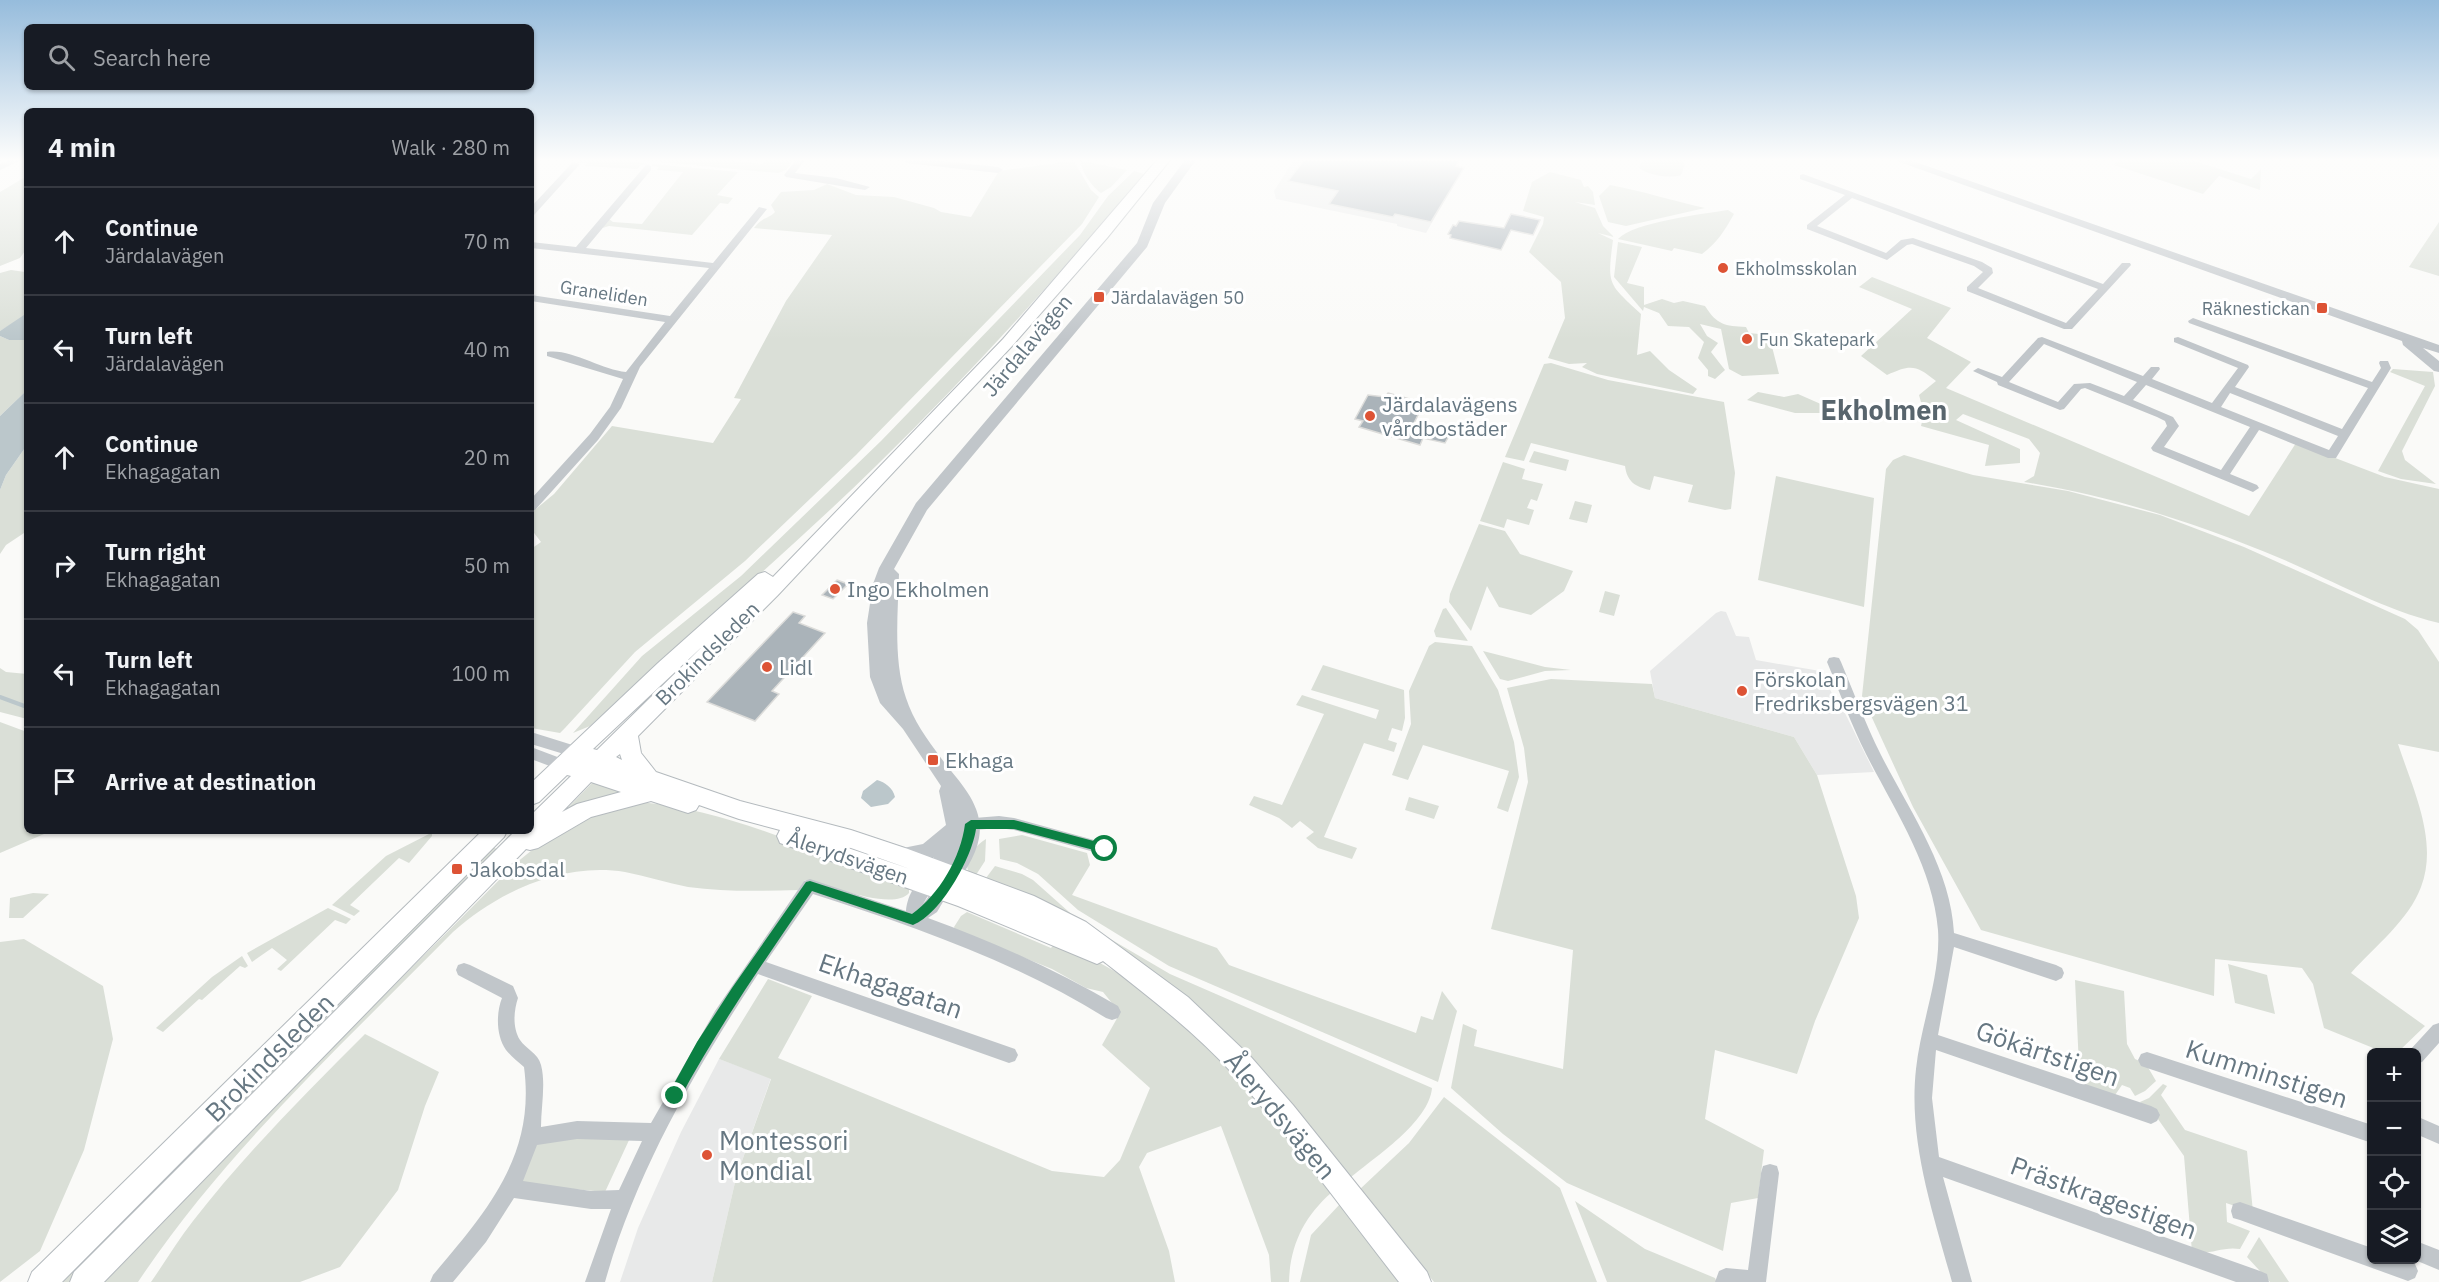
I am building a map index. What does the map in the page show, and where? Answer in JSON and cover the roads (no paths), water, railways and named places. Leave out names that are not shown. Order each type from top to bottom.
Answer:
[{"type":"main road","name":"Brokindsleden","points":[[534,826],[771,590],[1008,342],[1115,220]]},
{"type":"main road","name":"Brokindsleden","points":[[534,793],[665,668],[880,475]]},
{"type":"main road","points":[[502,859],[585,810],[649,785],[631,756],[627,733]]},
{"type":"main road","name":"Ålerydsvägen","points":[[570,759],[649,785],[851,839],[900,856],[939,880]]},
{"type":"main road","name":"Ålerydsvägen","points":[[649,785],[733,817],[939,880],[1026,903],[1078,929],[1179,1005],[1242,1065],[1284,1114],[1417,1282]]},
{"type":"main road","name":"Brokindsleden","points":[[42,1282],[493,834]]},
{"type":"main road","name":"Brokindsleden","points":[[84,1282],[526,834]]},
{"type":"street","points":[[580,249],[604,220]]},
{"type":"street","points":[[537,495],[608,419],[635,366],[753,220]]},
{"type":"street","name":"Järdalavägen","points":[[964,825],[968,809],[963,800],[909,724],[886,698],[879,677],[875,650],[881,584],[921,507],[1143,243],[1153,220]]},
{"type":"street","points":[[1819,220],[1810,227],[1887,257],[1905,242],[1913,241],[1969,261],[1988,270],[1988,273],[1971,289],[2068,327],[2126,265]]},
{"type":"street","points":[[1919,220],[2105,288]]},
{"type":"street","points":[[2071,220],[2439,349]]},
{"type":"street","points":[[534,245],[716,266]]},
{"type":"street","name":"Graneliden","points":[[534,298],[672,320]]},
{"type":"street","points":[[2193,321],[2374,387]]},
{"type":"street","points":[[2395,333],[2439,368]]},
{"type":"street","points":[[2003,381],[2042,340],[2332,454],[2386,368],[2384,363]]},
{"type":"street","points":[[2178,340],[2244,367],[2214,408]]},
{"type":"street","points":[[551,354],[568,357],[608,373],[630,376]]},
{"type":"street","points":[[2126,401],[2155,369]]},
{"type":"street","points":[[1978,371],[2060,407],[2081,385],[2126,401],[2172,422],[2173,426],[2157,448],[2253,488]]},
{"type":"street","points":[[2229,389],[2345,434]]},
{"type":"street","points":[[2223,475],[2257,425]]},
{"type":"street","points":[[1834,662],[1873,752],[1915,832],[1936,887],[1948,938],[1924,1071],[1924,1115],[1930,1163],[1962,1282]]},
{"type":"street","points":[[534,740],[570,759]]},
{"type":"street","points":[[534,753],[570,759]]},
{"type":"street","points":[[900,856],[928,851],[964,825],[1014,824],[1105,849]]},
{"type":"street","points":[[913,920],[931,907],[953,840],[964,825]]},
{"type":"street","points":[[595,1282],[625,1199],[656,1132],[702,1046],[810,886],[913,920],[1059,980],[1112,1012]]},
{"type":"street","points":[[1948,938],[2056,973]]},
{"type":"street","name":"Ekhagagatan","points":[[755,966],[1009,1055]]},
{"type":"street","points":[[441,1282],[479,1236],[509,1188],[522,1163],[531,1137],[534,1077],[532,1063],[512,1044],[506,1021],[506,1009],[510,998],[507,991],[464,970]]},
{"type":"street","points":[[2421,1051],[2439,1031]]},
{"type":"street","name":"Gökärtstigen","points":[[1930,1040],[2151,1115]]},
{"type":"street","name":"Kumminstigen","points":[[2147,1060],[2367,1132]]},
{"type":"street","points":[[2421,1127],[2439,1135]]},
{"type":"street","points":[[531,1137],[577,1130],[656,1132]]},
{"type":"street","name":"Prästkragestigen","points":[[1930,1163],[2260,1281]]},
{"type":"street","points":[[1726,1280],[1742,1278],[1754,1282],[1770,1173]]},
{"type":"street","points":[[509,1188],[591,1200],[625,1199]]},
{"type":"street","points":[[2240,1211],[2367,1256]]},
{"type":"street","points":[[2421,1252],[2439,1260]]},
{"type":"street","points":[[2388,1264],[2408,1271]]},
{"type":"waterway","points":[[0,697],[24,706]]},
{"type":"place","name":"Ekholmsskolan","points":[[1723,268]]},
{"type":"place","name":"Järdalavägen 50","points":[[1099,297]]},
{"type":"place","name":"Räknestickan","points":[[2322,308]]},
{"type":"place","name":"Fun Skatepark","points":[[1747,339]]},
{"type":"place","name":"Järdalavägens vårdbostäder","points":[[1370,416]]},
{"type":"place","name":"Ingo Ekholmen","points":[[835,589]]},
{"type":"place","name":"Lidl","points":[[767,667]]},
{"type":"place","name":"Förskolan Fredriksbergsvägen 31","points":[[1742,691]]},
{"type":"place","name":"Ekhaga","points":[[933,760]]},
{"type":"place","name":"Jakobsdal","points":[[457,869]]},
{"type":"place","name":"Montessori Mondial","points":[[707,1155]]},
{"type":"district","name":"Ekholmen","points":[[1884,409]]}]
